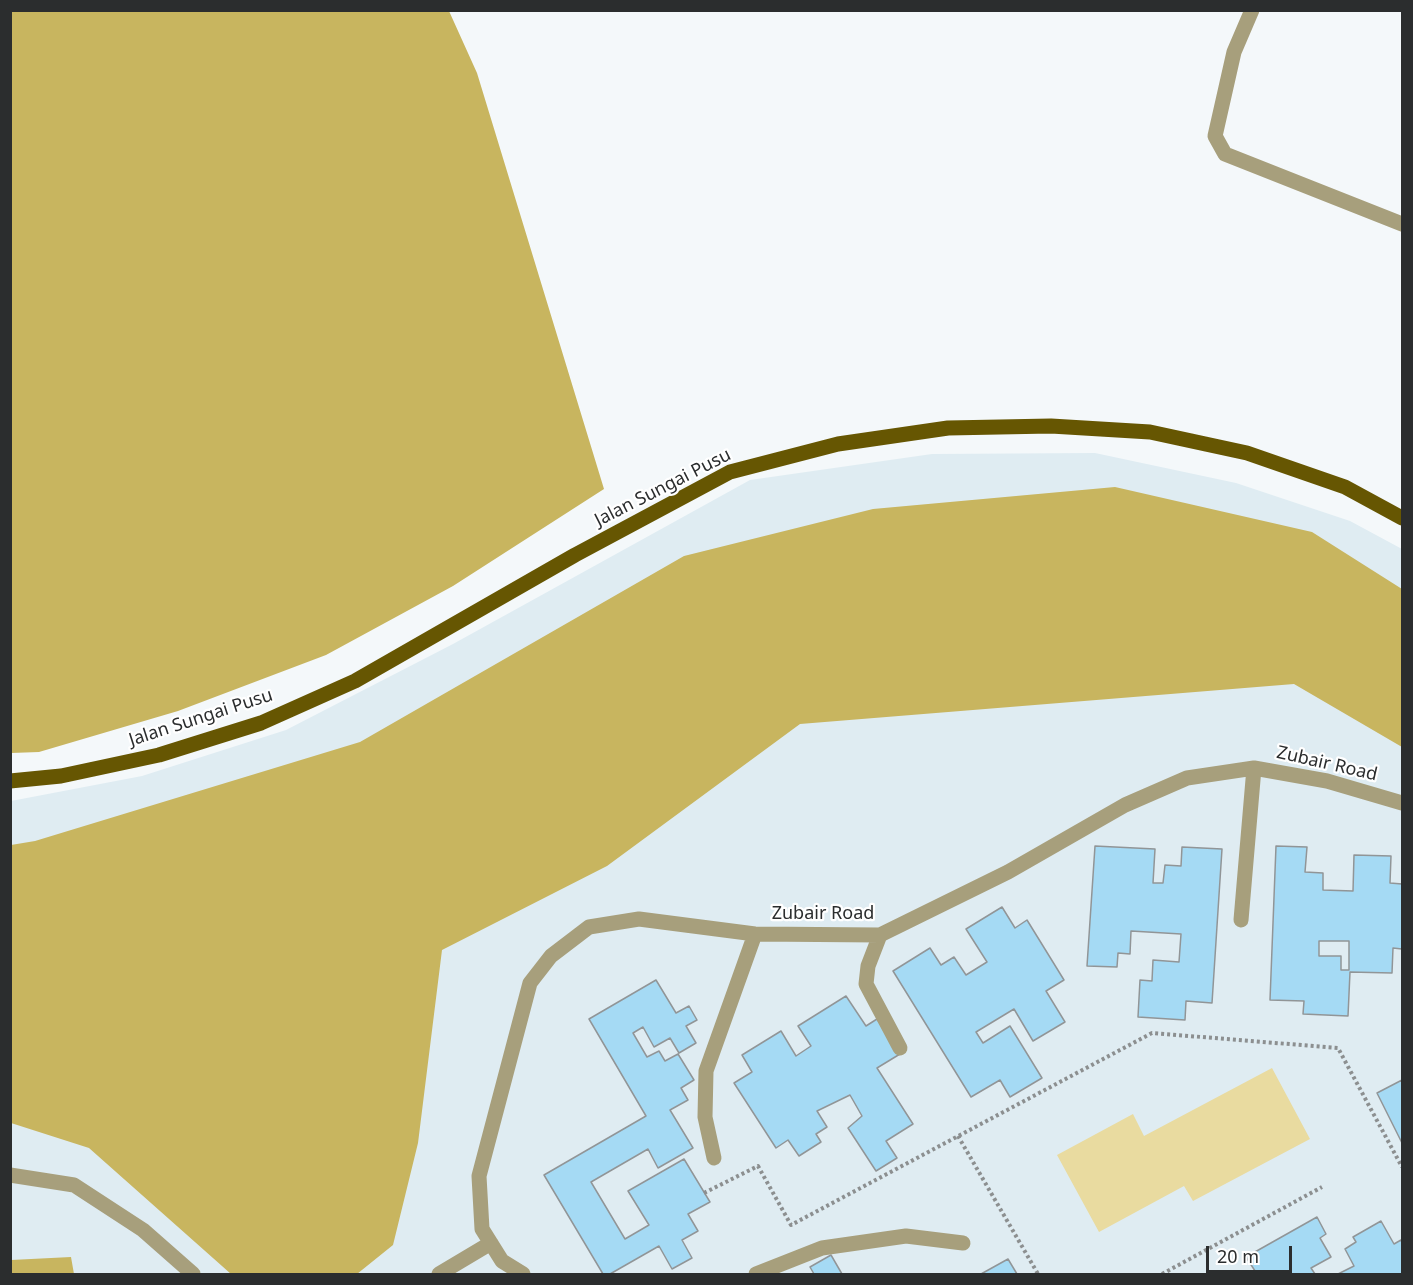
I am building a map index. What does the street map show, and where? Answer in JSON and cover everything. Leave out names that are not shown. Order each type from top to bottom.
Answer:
[{"type":"main road","name":"Jalan Sungai Pusu","points":[[10,781],[61,776],[159,755],[261,723],[355,681],[575,555],[729,472],[838,444],[948,428],[1051,426],[1150,432],[1246,453],[1345,487],[1402,518]]},
{"type":"street","points":[[1252,10],[1234,52],[1215,136],[1225,154],[1402,224]]},
{"type":"street","points":[[1241,920],[1254,768]]},
{"type":"street","name":"Zubair Road","points":[[523,1275],[502,1261],[482,1229],[479,1176],[530,983],[551,956],[589,927],[639,919],[754,933],[880,935],[1008,872],[1125,805],[1187,778],[1254,768],[1327,781],[1402,804]]},
{"type":"street","points":[[714,1158],[705,1117],[706,1071],[754,933]]},
{"type":"street","points":[[880,935],[868,966],[866,984],[900,1048]]},
{"type":"street","points":[[10,1175],[74,1185],[143,1230],[194,1275]]},
{"type":"street","points":[[756,1275],[822,1248],[906,1236],[963,1244]]},
{"type":"street","points":[[439,1275],[490,1243]]},
{"type":"path","points":[[705,1193],[758,1166],[791,1225],[1152,1033],[1338,1048],[1402,1167]]},
{"type":"path","points":[[958,1136],[1038,1275]]},
{"type":"path","points":[[1162,1275],[1322,1187]]},
{"type":"shaded area","points":[[10,11],[449,11],[477,73],[604,489],[453,586],[326,655],[178,711],[39,752],[11,753]]},
{"type":"shaded area","points":[[1095,453],[1236,483],[1350,521],[1402,549],[1402,1274],[11,1274],[11,801],[142,776],[286,730],[453,644],[750,480],[932,454]]},
{"type":"shaded area","points":[[1115,487],[1312,532],[1402,589],[1402,747],[1294,684],[800,724],[607,866],[442,950],[418,1143],[393,1245],[357,1274],[231,1274],[89,1148],[11,1123],[11,845],[35,841],[360,742],[684,556],[873,509]]},
{"type":"shaded area","points":[[1272,1068],[1310,1139],[1193,1201],[1184,1186],[1099,1232],[1057,1155],[1133,1114],[1144,1136]]},
{"type":"shaded area","points":[[71,1257],[74,1274],[11,1274],[11,1260]]},
{"type":"building","points":[[1095,846],[1155,849],[1153,883],[1163,883],[1165,865],[1181,866],[1182,847],[1222,849],[1212,1003],[1186,1001],[1185,1020],[1138,1017],[1140,980],[1152,981],[1153,960],[1179,962],[1181,934],[1131,931],[1130,954],[1118,953],[1117,967],[1087,966]]},
{"type":"building","points":[[1276,846],[1307,847],[1305,872],[1323,873],[1323,890],[1353,891],[1354,855],[1391,856],[1390,883],[1402,884],[1402,949],[1393,948],[1392,973],[1350,972],[1348,1016],[1303,1014],[1304,1001],[1270,1000]],"holes":[[[1319,941],[1349,941],[1349,970],[1341,970],[1341,956],[1319,956]]]},
{"type":"building","points":[[1002,907],[1015,928],[1027,920],[1064,980],[1046,991],[1065,1022],[1033,1041],[1014,1009],[976,1032],[983,1043],[1010,1026],[1042,1078],[1010,1097],[1000,1080],[971,1097],[893,971],[930,948],[941,965],[954,957],[966,975],[987,962],[966,929]]},
{"type":"building","points":[[656,980],[676,1013],[689,1006],[697,1020],[686,1026],[696,1043],[679,1053],[670,1038],[654,1047],[643,1027],[633,1033],[647,1057],[659,1051],[665,1061],[678,1054],[694,1080],[681,1088],[688,1100],[670,1110],[693,1148],[658,1168],[648,1149],[591,1182],[625,1239],[649,1225],[628,1191],[684,1159],[710,1202],[688,1214],[698,1231],[682,1240],[692,1258],[672,1269],[659,1246],[610,1274],[603,1274],[544,1175],[646,1116],[589,1019]]},
{"type":"building","points":[[846,996],[866,1026],[877,1019],[900,1054],[877,1068],[913,1124],[886,1141],[897,1158],[876,1171],[848,1128],[862,1116],[850,1095],[817,1111],[827,1127],[816,1134],[821,1142],[799,1156],[788,1140],[776,1148],[734,1083],[752,1072],[742,1055],[781,1031],[796,1056],[811,1046],[798,1026]]},
{"type":"building","points":[[1402,1080],[1402,1143],[1377,1093]]},
{"type":"building","points":[[1317,1217],[1326,1234],[1320,1238],[1331,1257],[1311,1268],[1315,1274],[1257,1274],[1246,1257]]},
{"type":"building","points":[[1381,1221],[1394,1244],[1401,1240],[1402,1274],[1338,1274],[1354,1266],[1345,1249],[1356,1242],[1353,1237]]},
{"type":"building","points":[[831,1255],[842,1274],[814,1274],[810,1267]]},
{"type":"building","points":[[1008,1259],[1017,1274],[981,1274]]}]
